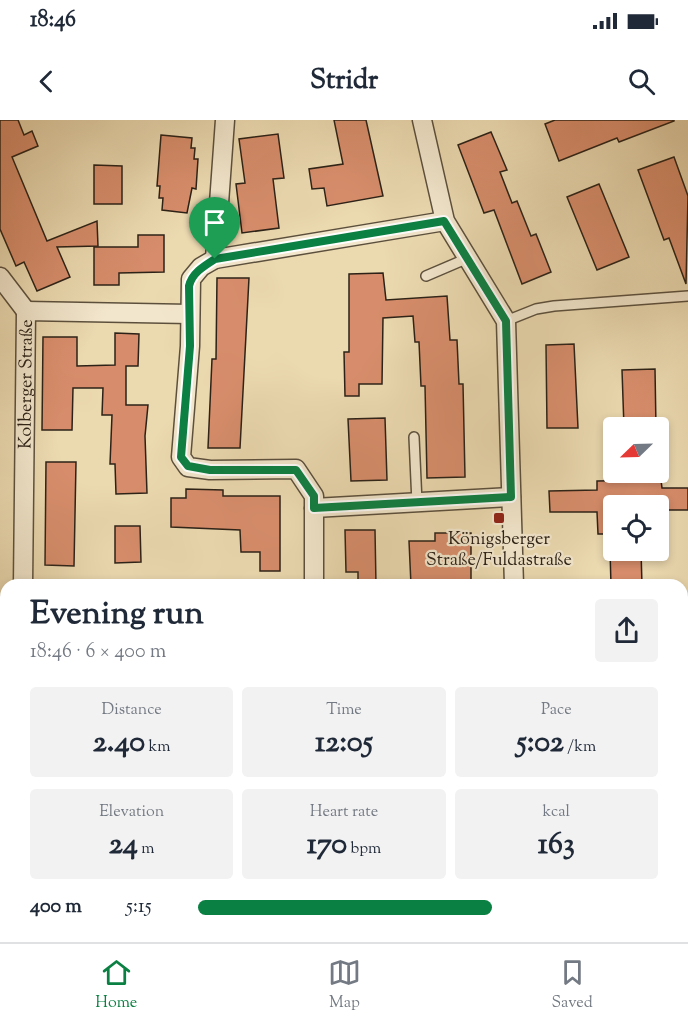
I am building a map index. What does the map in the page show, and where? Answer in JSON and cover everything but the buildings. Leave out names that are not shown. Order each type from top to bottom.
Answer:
[{"type":"street","points":[[215,259],[225,120]]},
{"type":"street","points":[[422,120],[444,221],[506,321],[514,579]]},
{"type":"street","points":[[314,579],[314,496],[296,470],[210,470],[188,466],[181,457],[190,346],[191,279],[201,267],[215,259],[444,221]]},
{"type":"street","points":[[0,278],[26,311]]},
{"type":"street","name":"Kolberger Straße","points":[[23,579],[26,311],[190,314]]},
{"type":"street","points":[[314,508],[511,497]]},
{"type":"lane","points":[[426,276],[468,258]]},
{"type":"lane","points":[[506,321],[536,309],[555,306],[688,296]]},
{"type":"lane","points":[[414,437],[417,503]]},
{"type":"place","name":"Königsberger Straße/Fuldastraße","points":[[499,518]]},
{"type":"route","points":[[444,221],[506,321],[511,497],[314,508],[314,496],[306,480],[296,470],[210,470],[188,466],[181,457],[190,346],[189,286],[191,279],[201,267],[215,259],[444,221]]}]
